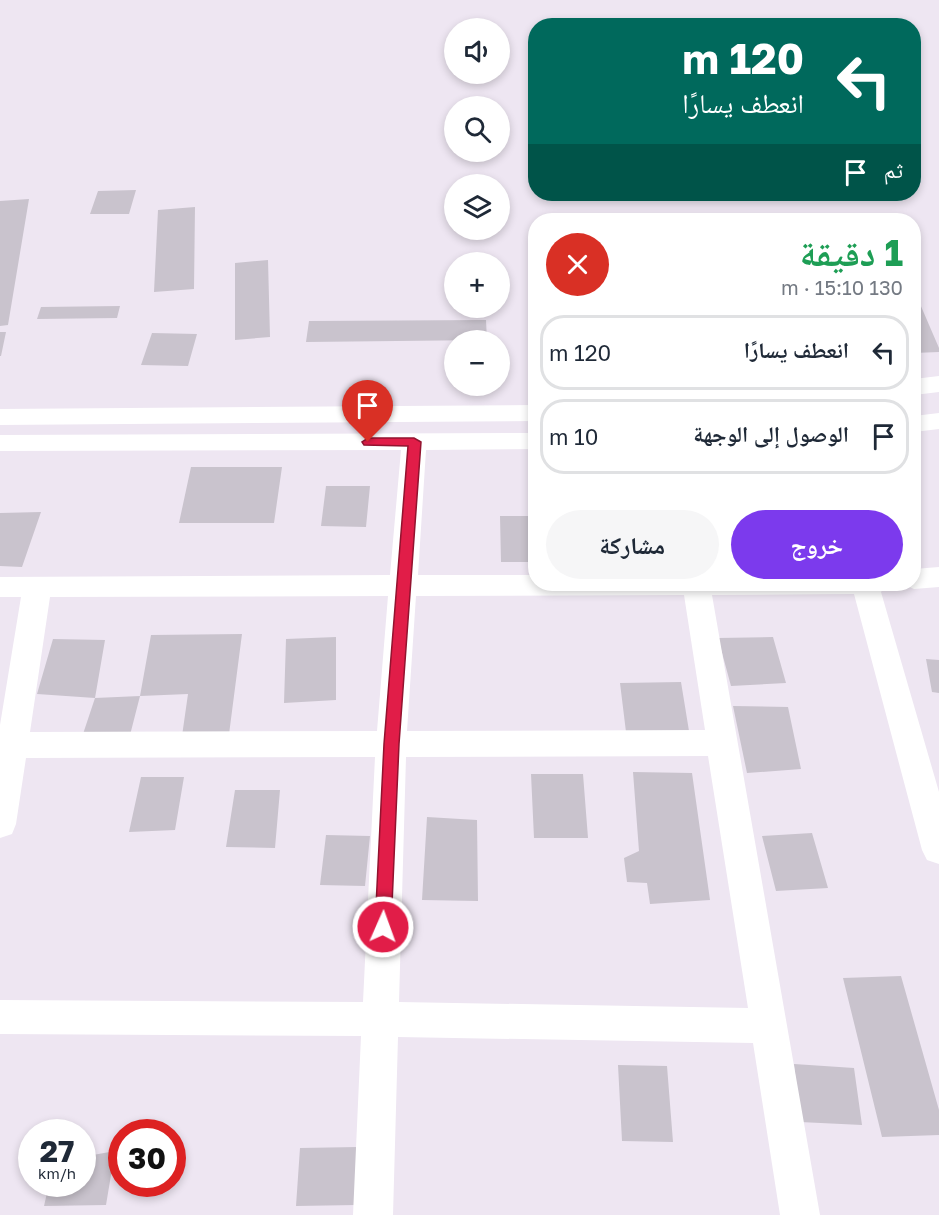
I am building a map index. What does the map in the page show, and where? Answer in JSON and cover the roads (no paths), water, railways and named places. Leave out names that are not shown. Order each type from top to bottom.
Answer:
[{"type":"street","points":[[921,386],[939,384]]},
{"type":"street","points":[[0,417],[528,413]]},
{"type":"street","points":[[921,423],[939,421]]},
{"type":"street","points":[[0,443],[528,441]]},
{"type":"street","points":[[373,1215],[391,744],[414,442]]},
{"type":"street","points":[[921,578],[939,577]]},
{"type":"street","points":[[0,587],[528,586]]},
{"type":"street","points":[[0,824],[37,587]]},
{"type":"street","points":[[697,591],[800,1215]]},
{"type":"street","points":[[868,591],[939,850]]},
{"type":"street","points":[[12,745],[722,743]]},
{"type":"street","points":[[0,1017],[379,1019],[769,1026]]}]
